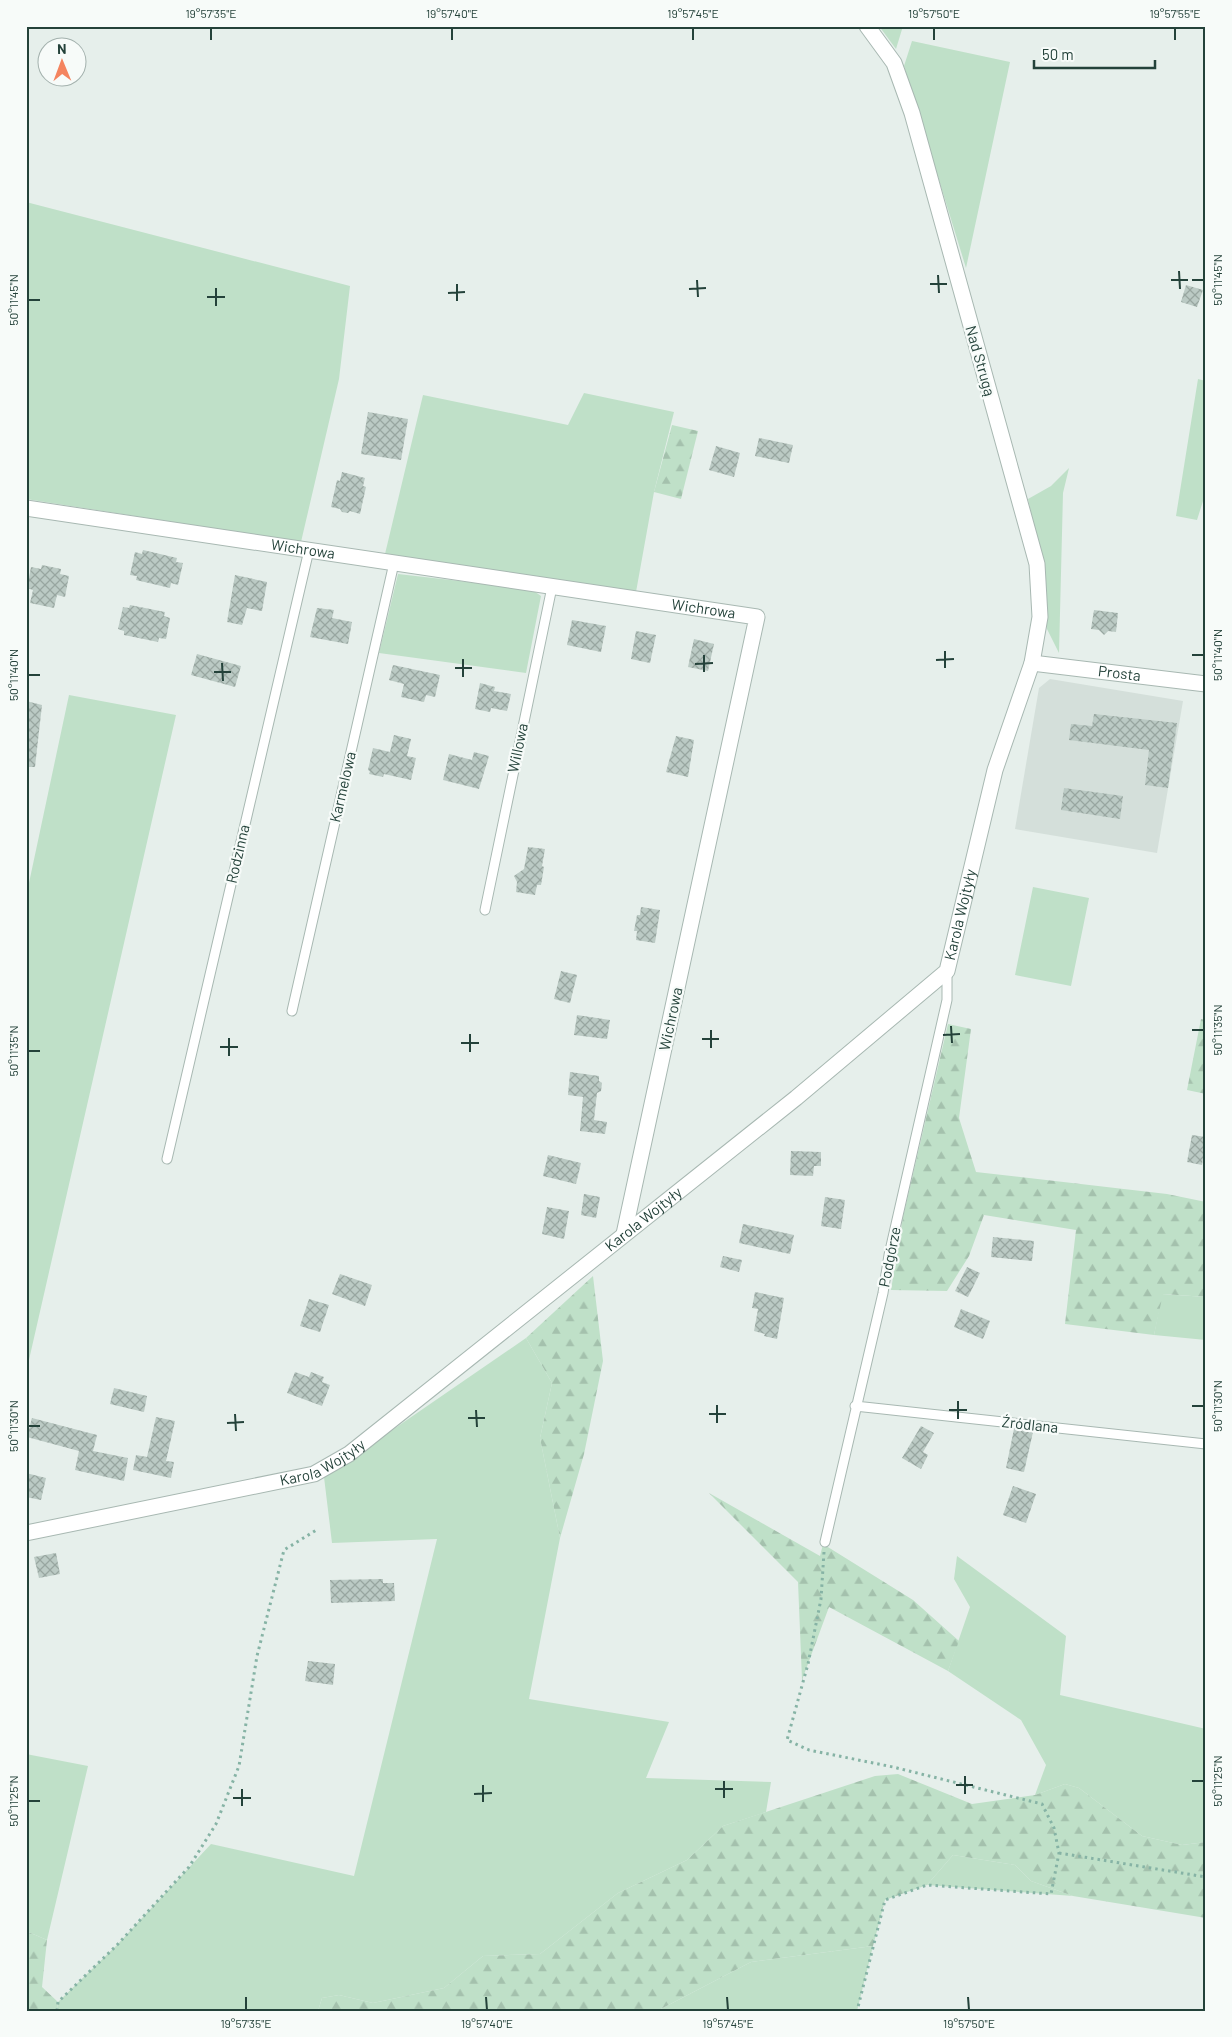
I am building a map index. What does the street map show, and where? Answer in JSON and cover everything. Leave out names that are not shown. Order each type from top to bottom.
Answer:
[{"type":"street","name":"Nad Strugą","points":[[867,26],[894,63],[912,113],[1037,564],[1040,616],[1032,663]]},
{"type":"street","name":"Wichrowa","points":[[26,508],[757,617],[624,1234]]},
{"type":"street","name":"Prosta","points":[[1032,663],[1206,684]]},
{"type":"street","name":"Karola Wojtyły","points":[[26,1533],[314,1474],[349,1454],[796,1098],[947,971],[995,770],[1032,663]]},
{"type":"lane","name":"Rodzinna","points":[[167,1159],[309,550]]},
{"type":"lane","name":"Karmelowa","points":[[292,1011],[394,563]]},
{"type":"lane","name":"Willowa","points":[[485,910],[552,587]]},
{"type":"lane","name":"Podgórze","points":[[825,1542],[855,1406],[883,1293],[888,1255],[947,1000],[947,971]]},
{"type":"lane","name":"Źródlana","points":[[855,1406],[1206,1444]]},
{"type":"path","points":[[58,2011],[58,2002],[117,1945],[189,1867],[216,1824],[239,1766],[257,1656],[284,1550],[318,1529]]},
{"type":"path","points":[[825,1542],[821,1599],[808,1664],[787,1740],[809,1750],[893,1767],[1042,1804],[1054,1828],[1059,1852],[1051,1894],[927,1885],[885,1900],[857,2011]]},
{"type":"path","points":[[1059,1852],[1206,1877]]},
{"type":"shaded area","points":[[1050,679],[1183,701],[1157,853],[1015,829],[1039,688]]},
{"type":"green space","points":[[879,26],[903,26],[896,49]]},
{"type":"green space","points":[[912,41],[1010,62],[966,268],[904,66]]},
{"type":"green space","points":[[26,202],[350,286],[339,379],[301,542],[26,499]]},
{"type":"green space","points":[[1198,379],[1206,381],[1206,501],[1203,501],[1197,520],[1176,516]]},
{"type":"green space","points":[[584,393],[674,412],[654,492],[636,592],[385,554],[423,395],[568,425]]},
{"type":"green space","points":[[672,425],[698,431],[681,499],[654,492]]},
{"type":"green space","points":[[1069,468],[1063,493],[1059,653],[1047,629],[1044,574],[1028,499],[1051,486]]},
{"type":"green space","points":[[398,574],[531,589],[541,596],[526,673],[379,653]]},
{"type":"green space","points":[[69,695],[176,715],[26,1373],[26,897]]},
{"type":"green space","points":[[1033,887],[1089,898],[1071,986],[1015,975]]},
{"type":"green space","points":[[1201,1019],[1206,1020],[1206,1094],[1187,1090]]},
{"type":"green space","points":[[948,1024],[971,1029],[959,1118],[976,1172],[1167,1194],[1206,1202],[1206,1297],[1163,1294],[1154,1335],[1065,1324],[1076,1230],[984,1215],[969,1256],[947,1291],[891,1290],[903,1217]]},
{"type":"green space","points":[[593,1276],[603,1361],[584,1454],[560,1538],[540,1438],[552,1383],[526,1338]]},
{"type":"green space","points":[[1162,1294],[1206,1297],[1206,1340],[1154,1335]]},
{"type":"green space","points":[[526,1338],[552,1383],[540,1438],[560,1538],[529,1699],[669,1722],[646,1778],[771,1782],[766,1812],[723,1826],[687,1860],[618,1893],[540,1954],[483,1956],[444,1988],[373,2003],[339,1995],[322,1998],[318,2011],[57,2011],[58,2002],[117,1945],[211,1844],[354,1876],[437,1539],[332,1543],[324,1477]]},
{"type":"green space","points":[[709,1493],[820,1556],[823,1544],[913,1600],[959,1641],[948,1671],[829,1607],[802,1680],[798,1582]]},
{"type":"green space","points":[[957,1556],[1066,1636],[1060,1695],[1206,1729],[1206,1842],[1182,1845],[1142,1836],[1079,1788],[1065,1784],[1035,1795],[1046,1765],[1021,1720],[948,1671],[970,1607],[954,1579]]},
{"type":"green space","points":[[26,1754],[88,1766],[47,1940],[26,1931]]},
{"type":"green space","points":[[898,1774],[972,1804],[1035,1795],[1065,1784],[1079,1788],[1142,1836],[1182,1845],[1206,1842],[1206,1918],[1073,1896],[1031,1881],[1015,1865],[953,1855],[927,1885],[885,1900],[873,1946],[751,1962],[657,2011],[318,2011],[322,1998],[339,1995],[373,2003],[444,1988],[483,1956],[540,1954],[618,1893],[687,1860],[723,1826],[875,1776]]},
{"type":"green space","points":[[953,1855],[1015,1865],[1031,1881],[1073,1896],[927,1885]]},
{"type":"green space","points":[[26,1931],[47,1940],[42,1987],[58,2002],[57,2011],[26,2011]]},
{"type":"green space","points":[[873,1946],[857,2011],[657,2011],[751,1962]]},
{"type":"building","points":[[1186,285],[1203,290],[1197,307],[1181,302]]},
{"type":"building","points":[[368,412],[408,419],[401,460],[361,454]]},
{"type":"building","points":[[759,438],[793,445],[789,463],[755,456]]},
{"type":"building","points":[[716,446],[740,453],[734,477],[709,470]]},
{"type":"building","points":[[342,472],[365,478],[363,486],[366,487],[360,514],[350,511],[348,513],[342,512],[340,509],[331,507],[337,480],[340,481]]},
{"type":"building","points":[[143,550],[177,558],[176,562],[183,563],[178,585],[171,583],[170,588],[136,580],[137,576],[130,575],[135,552],[142,554]]},
{"type":"building","points":[[42,565],[61,569],[60,574],[69,576],[65,597],[57,595],[54,608],[30,603],[33,590],[27,588],[31,567],[41,569]]},
{"type":"building","points":[[235,575],[267,582],[262,611],[247,608],[242,625],[227,622]]},
{"type":"building","points":[[130,605],[165,612],[164,616],[170,618],[166,639],[159,638],[158,642],[124,635],[124,631],[118,629],[123,607],[129,608]]},
{"type":"building","points":[[317,608],[334,610],[332,618],[352,622],[348,644],[310,637]]},
{"type":"building","points":[[1094,610],[1118,613],[1116,632],[1108,631],[1104,635],[1099,630],[1091,629]]},
{"type":"building","points":[[572,620],[606,626],[601,652],[567,645]]},
{"type":"building","points":[[636,631],[656,635],[650,663],[631,659]]},
{"type":"building","points":[[694,639],[714,644],[708,671],[688,667]]},
{"type":"building","points":[[197,654],[241,666],[235,687],[191,675]]},
{"type":"building","points":[[393,665],[440,675],[435,697],[426,695],[424,702],[401,697],[404,684],[389,680]]},
{"type":"building","points":[[480,683],[495,687],[494,691],[511,694],[507,711],[491,708],[490,712],[475,709]]},
{"type":"building","points":[[26,701],[42,705],[35,767],[26,767]]},
{"type":"building","points":[[1094,714],[1177,723],[1168,788],[1145,785],[1149,750],[1069,740],[1071,724],[1092,726]]},
{"type":"building","points":[[394,735],[411,739],[407,756],[416,758],[411,780],[384,774],[383,777],[369,774],[370,771],[368,770],[373,748],[390,752]]},
{"type":"building","points":[[676,736],[694,740],[688,777],[666,772]]},
{"type":"building","points":[[474,752],[489,756],[479,789],[443,780],[449,754],[472,760]]},
{"type":"building","points":[[1064,788],[1123,796],[1120,819],[1061,810]]},
{"type":"building","points":[[528,847],[545,849],[541,885],[537,885],[535,895],[516,892],[517,882],[514,876],[524,869]]},
{"type":"building","points":[[641,907],[660,910],[655,943],[636,940],[637,931],[634,931],[637,915],[640,915]]},
{"type":"building","points":[[561,971],[577,975],[570,1003],[554,999]]},
{"type":"building","points":[[577,1015],[610,1020],[607,1039],[574,1035]]},
{"type":"building","points":[[570,1072],[599,1076],[599,1081],[602,1083],[601,1091],[597,1093],[594,1120],[607,1122],[605,1134],[580,1131],[583,1097],[568,1095]]},
{"type":"building","points":[[1192,1135],[1206,1137],[1202,1165],[1187,1162]]},
{"type":"building","points":[[791,1151],[821,1152],[821,1166],[814,1166],[813,1176],[790,1175]]},
{"type":"building","points":[[548,1155],[581,1163],[576,1184],[543,1176]]},
{"type":"building","points":[[584,1194],[600,1197],[596,1218],[581,1215]]},
{"type":"building","points":[[825,1197],[845,1200],[841,1229],[821,1226]]},
{"type":"building","points":[[547,1207],[569,1211],[564,1239],[542,1234]]},
{"type":"building","points":[[743,1224],[794,1235],[790,1254],[739,1243]]},
{"type":"building","points":[[993,1237],[1034,1241],[1032,1261],[991,1257]]},
{"type":"building","points":[[723,1256],[742,1260],[739,1272],[720,1267]]},
{"type":"building","points":[[967,1267],[980,1273],[968,1297],[955,1291]]},
{"type":"building","points":[[340,1274],[372,1285],[365,1306],[332,1294]]},
{"type":"building","points":[[755,1292],[784,1298],[777,1339],[754,1331],[758,1309],[752,1308]]},
{"type":"building","points":[[309,1299],[329,1305],[320,1332],[300,1326]]},
{"type":"building","points":[[961,1309],[990,1321],[983,1339],[954,1327]]},
{"type":"building","points":[[295,1372],[309,1377],[311,1372],[324,1377],[322,1382],[330,1385],[322,1406],[287,1393]]},
{"type":"building","points":[[114,1388],[147,1396],[144,1412],[110,1404]]},
{"type":"building","points":[[156,1417],[175,1421],[166,1461],[174,1462],[171,1478],[133,1470],[136,1455],[147,1457]]},
{"type":"building","points":[[32,1418],[97,1435],[93,1451],[128,1458],[124,1481],[75,1470],[79,1451],[27,1437]]},
{"type":"building","points":[[921,1426],[934,1433],[923,1452],[928,1455],[921,1469],[902,1458]]},
{"type":"building","points":[[1014,1429],[1033,1432],[1024,1472],[1006,1468]]},
{"type":"building","points":[[26,1473],[46,1478],[41,1500],[26,1497]]},
{"type":"building","points":[[1013,1486],[1036,1494],[1026,1523],[1003,1515]]},
{"type":"building","points":[[56,1553],[60,1574],[39,1578],[34,1557]]},
{"type":"building","points":[[383,1579],[383,1583],[394,1583],[395,1601],[331,1603],[330,1580]]},
{"type":"building","points":[[308,1661],[335,1664],[333,1685],[305,1681]]}]
